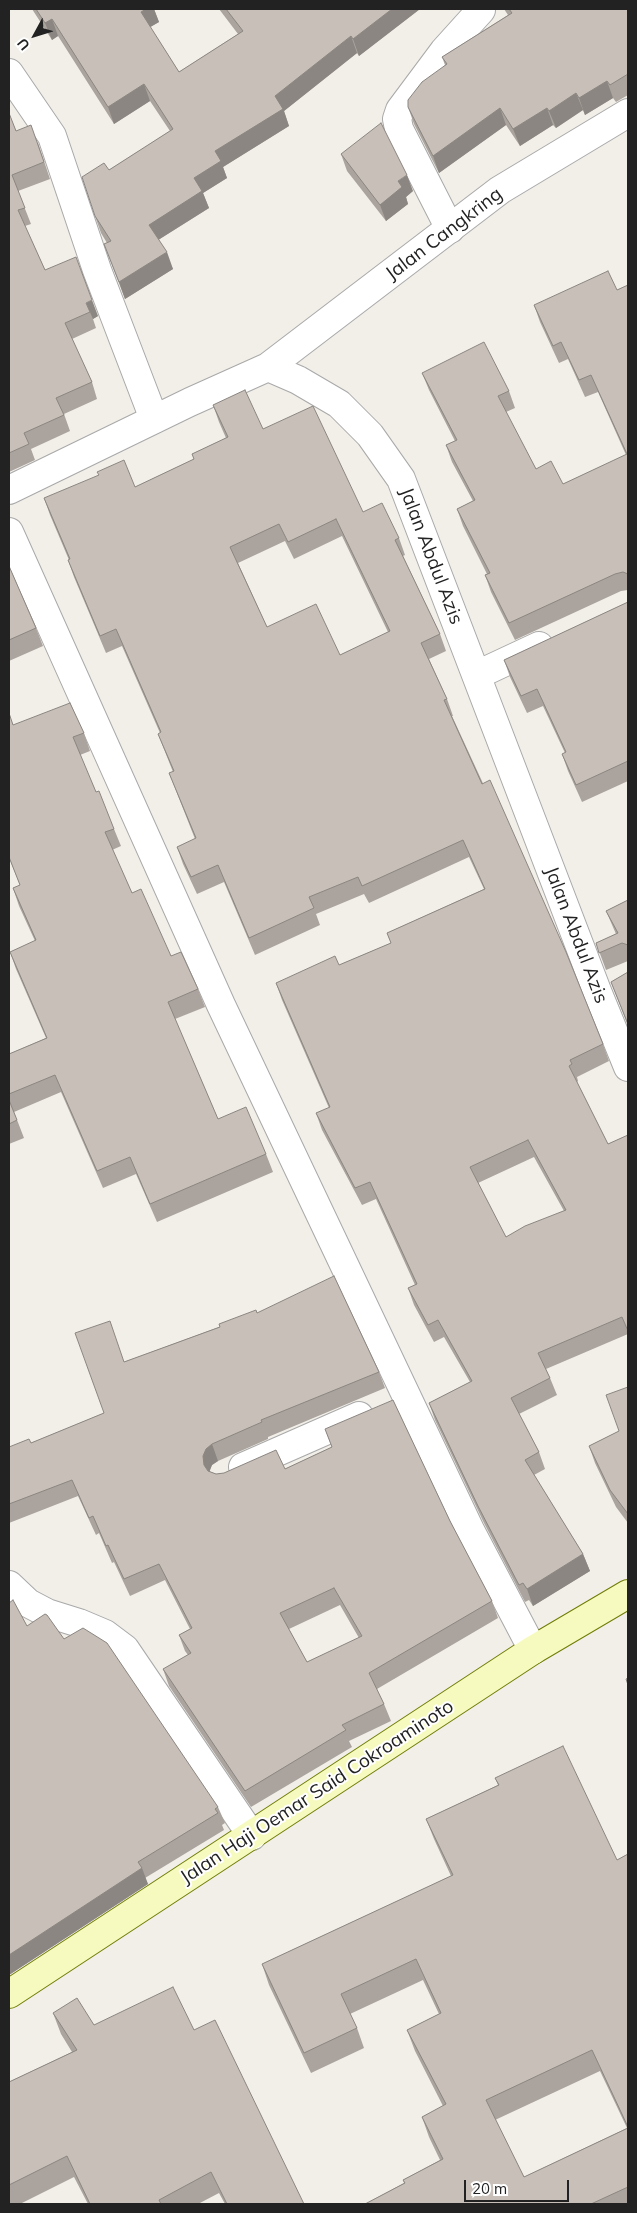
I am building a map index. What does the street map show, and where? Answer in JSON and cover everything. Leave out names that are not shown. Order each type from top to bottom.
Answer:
[{"type":"main road","name":"Jalan Haji Oemar Said Cokroaminoto","points":[[9,1994],[533,1650],[628,1594]]},
{"type":"street","points":[[450,228],[399,129],[397,119],[400,110],[444,52],[481,10]]},
{"type":"street","points":[[9,73],[52,136],[97,270],[154,419]]},
{"type":"street","name":"Jalan Cangkring","points":[[268,368],[500,190],[628,113]]},
{"type":"street","points":[[9,490],[154,419],[268,368]]},
{"type":"street","name":"Jalan Abdul Azis","points":[[268,368],[298,380],[339,404],[370,435],[401,479],[477,674],[608,985],[628,1067]]},
{"type":"street","points":[[9,532],[221,1005],[470,1530],[533,1650]]},
{"type":"street","points":[[477,674],[566,634]]},
{"type":"street","points":[[224,1475],[406,1396]]},
{"type":"street","points":[[9,1585],[28,1603],[47,1613],[80,1623],[105,1634],[125,1650],[252,1836]]},
{"type":"building","points":[[36,9],[146,9],[141,12],[179,72],[243,31],[226,9],[392,9],[353,39],[351,36],[275,96],[283,109],[215,151],[221,161],[194,178],[202,191],[149,225],[167,252],[119,282],[104,244],[111,241],[95,216],[82,177],[104,163],[109,170],[173,129],[144,84],[108,107],[52,19],[45,23]]},
{"type":"building","points":[[509,9],[628,9],[628,74],[610,85],[607,81],[579,98],[576,93],[549,111],[547,108],[513,129],[500,108],[433,156],[408,107],[408,100],[422,82],[447,64],[442,57],[512,13]]},
{"type":"building","points":[[9,113],[16,131],[31,125],[44,162],[12,175],[25,208],[18,210],[45,270],[76,257],[92,300],[86,303],[90,312],[65,323],[92,382],[56,398],[64,415],[24,433],[29,444],[9,453]]},
{"type":"building","points":[[381,123],[407,175],[398,181],[402,187],[380,205],[341,154]]},
{"type":"building","points":[[608,271],[617,290],[628,285],[628,574],[623,572],[615,574],[509,623],[485,575],[490,573],[457,509],[475,500],[446,445],[457,440],[422,373],[484,342],[509,391],[498,396],[536,469],[551,461],[563,484],[627,454],[591,375],[579,380],[561,342],[553,346],[534,305]]},
{"type":"building","points":[[245,390],[263,429],[313,406],[363,512],[382,503],[399,538],[395,540],[440,634],[421,643],[447,699],[444,700],[482,784],[490,780],[566,952],[603,1044],[570,1060],[572,1064],[569,1066],[608,1144],[628,1135],[628,1331],[622,1317],[538,1353],[550,1378],[511,1398],[539,1452],[525,1460],[583,1554],[527,1589],[523,1583],[519,1585],[478,1506],[429,1403],[472,1381],[438,1320],[428,1325],[408,1288],[417,1284],[370,1182],[355,1188],[316,1113],[330,1107],[276,983],[335,956],[339,965],[391,943],[387,933],[485,889],[463,840],[362,886],[358,877],[309,897],[314,908],[249,938],[218,865],[191,877],[177,847],[196,838],[169,773],[174,771],[158,734],[161,732],[116,629],[100,636],[44,498],[99,475],[97,472],[124,460],[135,487],[194,459],[192,454],[228,437],[213,405]],"holes":[[[336,519],[390,631],[340,655],[316,604],[267,627],[230,547],[279,524],[288,542]],[[528,1140],[566,1210],[525,1226],[506,1237],[470,1167]]]},
{"type":"building","points":[[9,566],[36,628],[9,640]]},
{"type":"building","points":[[628,602],[628,761],[576,785],[562,754],[566,752],[537,689],[521,696],[504,660]]},
{"type":"building","points":[[70,703],[84,733],[73,737],[96,792],[99,791],[114,829],[105,832],[132,893],[141,889],[171,956],[181,952],[198,989],[168,1002],[218,1119],[246,1107],[266,1154],[150,1204],[130,1157],[97,1171],[55,1075],[9,1094],[9,1054],[47,1038],[10,952],[36,940],[13,888],[20,885],[9,857],[9,713],[13,725]]},
{"type":"building","points":[[628,900],[628,945],[622,943],[599,953],[596,943],[618,933],[606,911]]},
{"type":"building","points":[[628,972],[628,1024],[611,982]]},
{"type":"building","points":[[9,1100],[17,1120],[9,1124]]},
{"type":"building","points":[[334,1276],[379,1372],[261,1420],[262,1422],[212,1444],[206,1449],[203,1456],[204,1465],[208,1471],[216,1474],[224,1473],[276,1450],[285,1469],[332,1447],[325,1429],[393,1400],[450,1521],[492,1601],[369,1673],[384,1704],[342,1725],[346,1730],[245,1791],[163,1669],[191,1653],[179,1635],[192,1628],[159,1564],[124,1579],[108,1545],[106,1546],[93,1516],[89,1518],[72,1480],[9,1504],[9,1447],[29,1439],[31,1443],[104,1413],[75,1333],[110,1321],[124,1362],[220,1327],[219,1324],[256,1310],[257,1313]],"holes":[[[334,1588],[362,1636],[307,1662],[280,1613]]]},
{"type":"building","points":[[628,1387],[628,1514],[610,1490],[589,1446],[619,1431],[606,1395]]},
{"type":"building","points":[[13,1600],[27,1626],[45,1614],[64,1639],[83,1628],[107,1643],[218,1807],[215,1809],[218,1813],[138,1862],[142,1868],[9,1955],[9,1603]]},
{"type":"building","points":[[563,1746],[617,1860],[628,1854],[628,2127],[592,2050],[486,2100],[524,2177],[628,2128],[628,2187],[591,2204],[365,2204],[405,2183],[403,2180],[443,2159],[422,2117],[446,2104],[407,2030],[441,2013],[416,1959],[341,1994],[357,2028],[304,2053],[262,1964],[453,1875],[426,1819],[499,1785],[495,1778]]},
{"type":"building","points":[[173,1987],[194,2030],[215,2020],[304,2204],[227,2204],[211,2172],[159,2200],[161,2204],[90,2204],[67,2156],[9,2185],[9,2082],[77,2050],[53,2013],[77,1998],[94,2025]]}]
